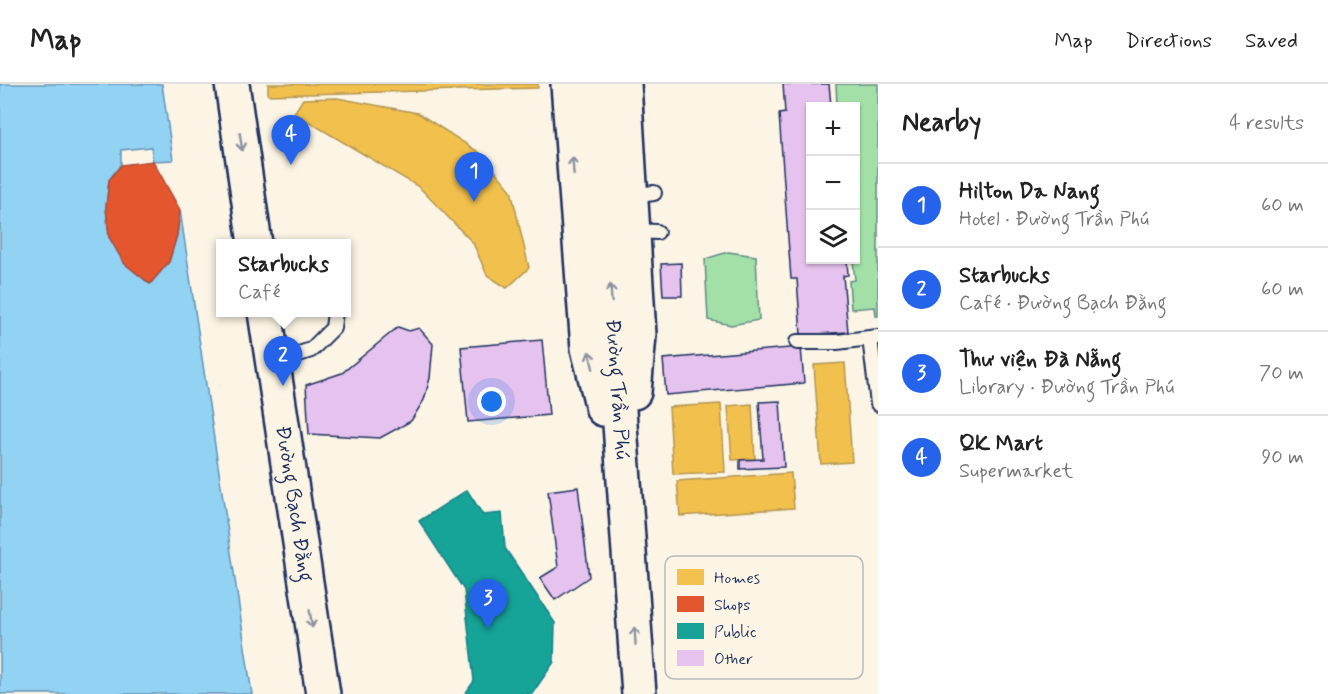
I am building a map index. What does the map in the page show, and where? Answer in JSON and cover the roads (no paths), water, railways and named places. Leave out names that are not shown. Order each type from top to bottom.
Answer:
[{"type":"main road","points":[[568,84],[588,348],[626,498]]},
{"type":"main road","name":"Đường Trần Phú","points":[[596,84],[639,694]]},
{"type":"main road","points":[[624,84],[643,194],[645,231],[626,498]]},
{"type":"main road","points":[[234,85],[257,239]]},
{"type":"main road","name":"Đường Bạch Đằng","points":[[266,317],[323,694]]},
{"type":"lane","points":[[272,363],[311,350],[333,328],[334,317]]},
{"type":"lane","points":[[797,342],[837,342],[874,337],[878,404]]},
{"type":"water","points":[[0,84],[162,84],[173,160],[153,161],[151,147],[121,150],[121,165],[109,180],[106,207],[109,237],[124,263],[150,284],[169,262],[177,235],[180,210],[252,694],[0,694]]},
{"type":"place","name":"QK Mart","points":[[291,165]]},
{"type":"place","name":"Hilton Da Nang","points":[[474,202]]},
{"type":"place","name":"Starbucks","points":[[283,386]]},
{"type":"place","name":"Thư viện Đà Nẵng","points":[[488,629]]}]
